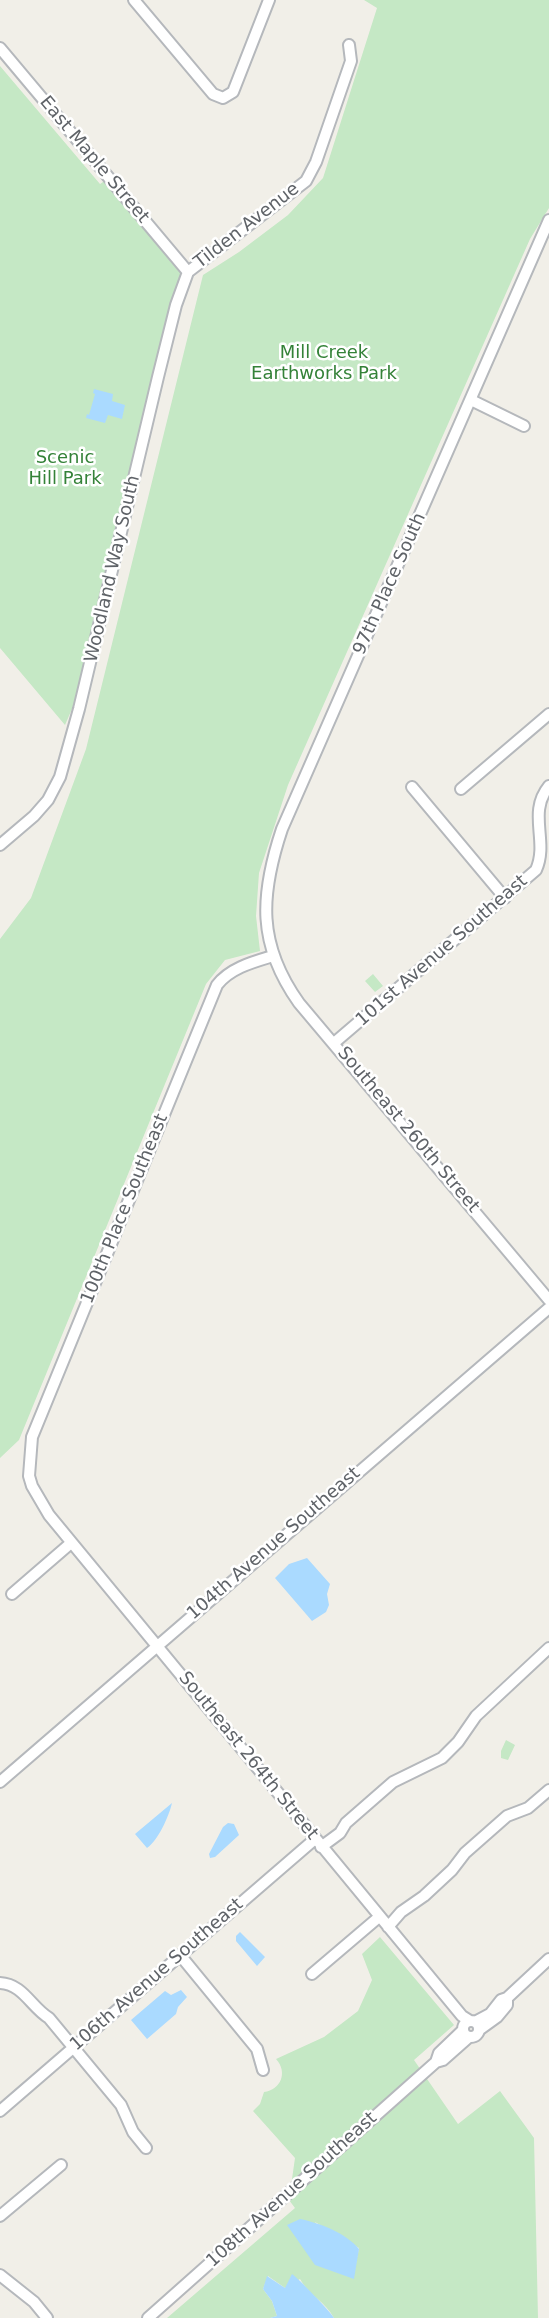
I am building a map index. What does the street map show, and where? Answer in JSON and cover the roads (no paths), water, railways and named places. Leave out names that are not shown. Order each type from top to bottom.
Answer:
[{"type":"street","points":[[134,0],[213,94],[224,98],[233,92],[269,0]]},
{"type":"street","name":"Tilden Avenue","points":[[188,272],[306,181],[316,162],[351,61],[349,45]]},
{"type":"street","name":"East Maple Street","points":[[0,48],[188,272]]},
{"type":"street","name":"97th Place South","points":[[273,956],[266,921],[266,888],[282,829],[549,220]]},
{"type":"street","name":"Woodland Way South","points":[[0,845],[34,816],[48,800],[60,777],[79,709],[176,305],[188,272]]},
{"type":"street","points":[[471,400],[524,426]]},
{"type":"street","points":[[461,789],[549,714]]},
{"type":"street","name":"101st Avenue Southeast","points":[[334,1043],[530,877],[542,859],[544,842],[540,811],[543,794],[549,786]]},
{"type":"street","points":[[412,787],[505,898]]},
{"type":"street","name":"Southeast 260th Street","points":[[273,956],[286,985],[549,1300]]},
{"type":"street","name":"100th Place Southeast","points":[[37,1495],[29,1476],[29,1450],[32,1437],[217,985],[233,971],[273,956]]},
{"type":"street","name":"104th Avenue Southeast","points":[[0,1782],[549,1308]]},
{"type":"street","name":"Southeast 264th Street","points":[[37,1495],[71,1543],[469,2026]]},
{"type":"street","points":[[12,1594],[71,1543]]},
{"type":"street","name":"106th Avenue Southeast","points":[[0,2111],[180,1956],[318,1843],[340,1833],[346,1823],[393,1782],[442,1758],[458,1742],[476,1716],[549,1648]]},
{"type":"street","points":[[388,1927],[400,1912],[424,1896],[452,1870],[465,1853],[507,1816],[528,1808],[549,1790]]},
{"type":"street","points":[[312,1974],[379,1917]]},
{"type":"street","points":[[180,1956],[257,2049],[262,2070]]},
{"type":"street","name":"108th Avenue Southeast","points":[[148,2318],[436,2062],[439,2053],[469,2026],[497,2017],[507,2005],[507,1998],[549,1959]]},
{"type":"street","points":[[3,1983],[20,1990],[40,2013],[49,2018],[122,2106],[133,2132],[146,2148]]},
{"type":"street","points":[[0,2216],[61,2165]]},
{"type":"street","points":[[0,2275],[33,2302],[47,2318]]},
{"type":"water","points":[[94,389],[113,394],[112,401],[125,405],[122,419],[108,415],[105,423],[86,418],[95,394]]},
{"type":"water","points":[[307,1558],[330,1584],[327,1594],[329,1605],[326,1612],[312,1621],[275,1578],[289,1564]]},
{"type":"water","points":[[172,1803],[162,1828],[147,1848],[135,1834]]},
{"type":"water","points":[[228,1823],[234,1824],[239,1835],[215,1857],[210,1858],[209,1854],[223,1827]]},
{"type":"water","points":[[240,1932],[265,1957],[257,1966],[236,1941],[236,1936]]},
{"type":"water","points":[[181,1990],[187,1997],[178,2007],[176,2014],[147,2039],[131,2020],[165,1991],[171,1995]]},
{"type":"water","points":[[300,2219],[332,2230],[354,2243],[359,2249],[354,2279],[315,2265],[287,2225]]},
{"type":"water","points":[[292,2274],[334,2318],[270,2318],[277,2316],[272,2301],[263,2289],[267,2276],[285,2288]]},
{"type":"park label","name":"Mill Creek Earthworks Park","points":[[324,364]]},
{"type":"park label","name":"Scenic Hill Park","points":[[65,468]]}]
